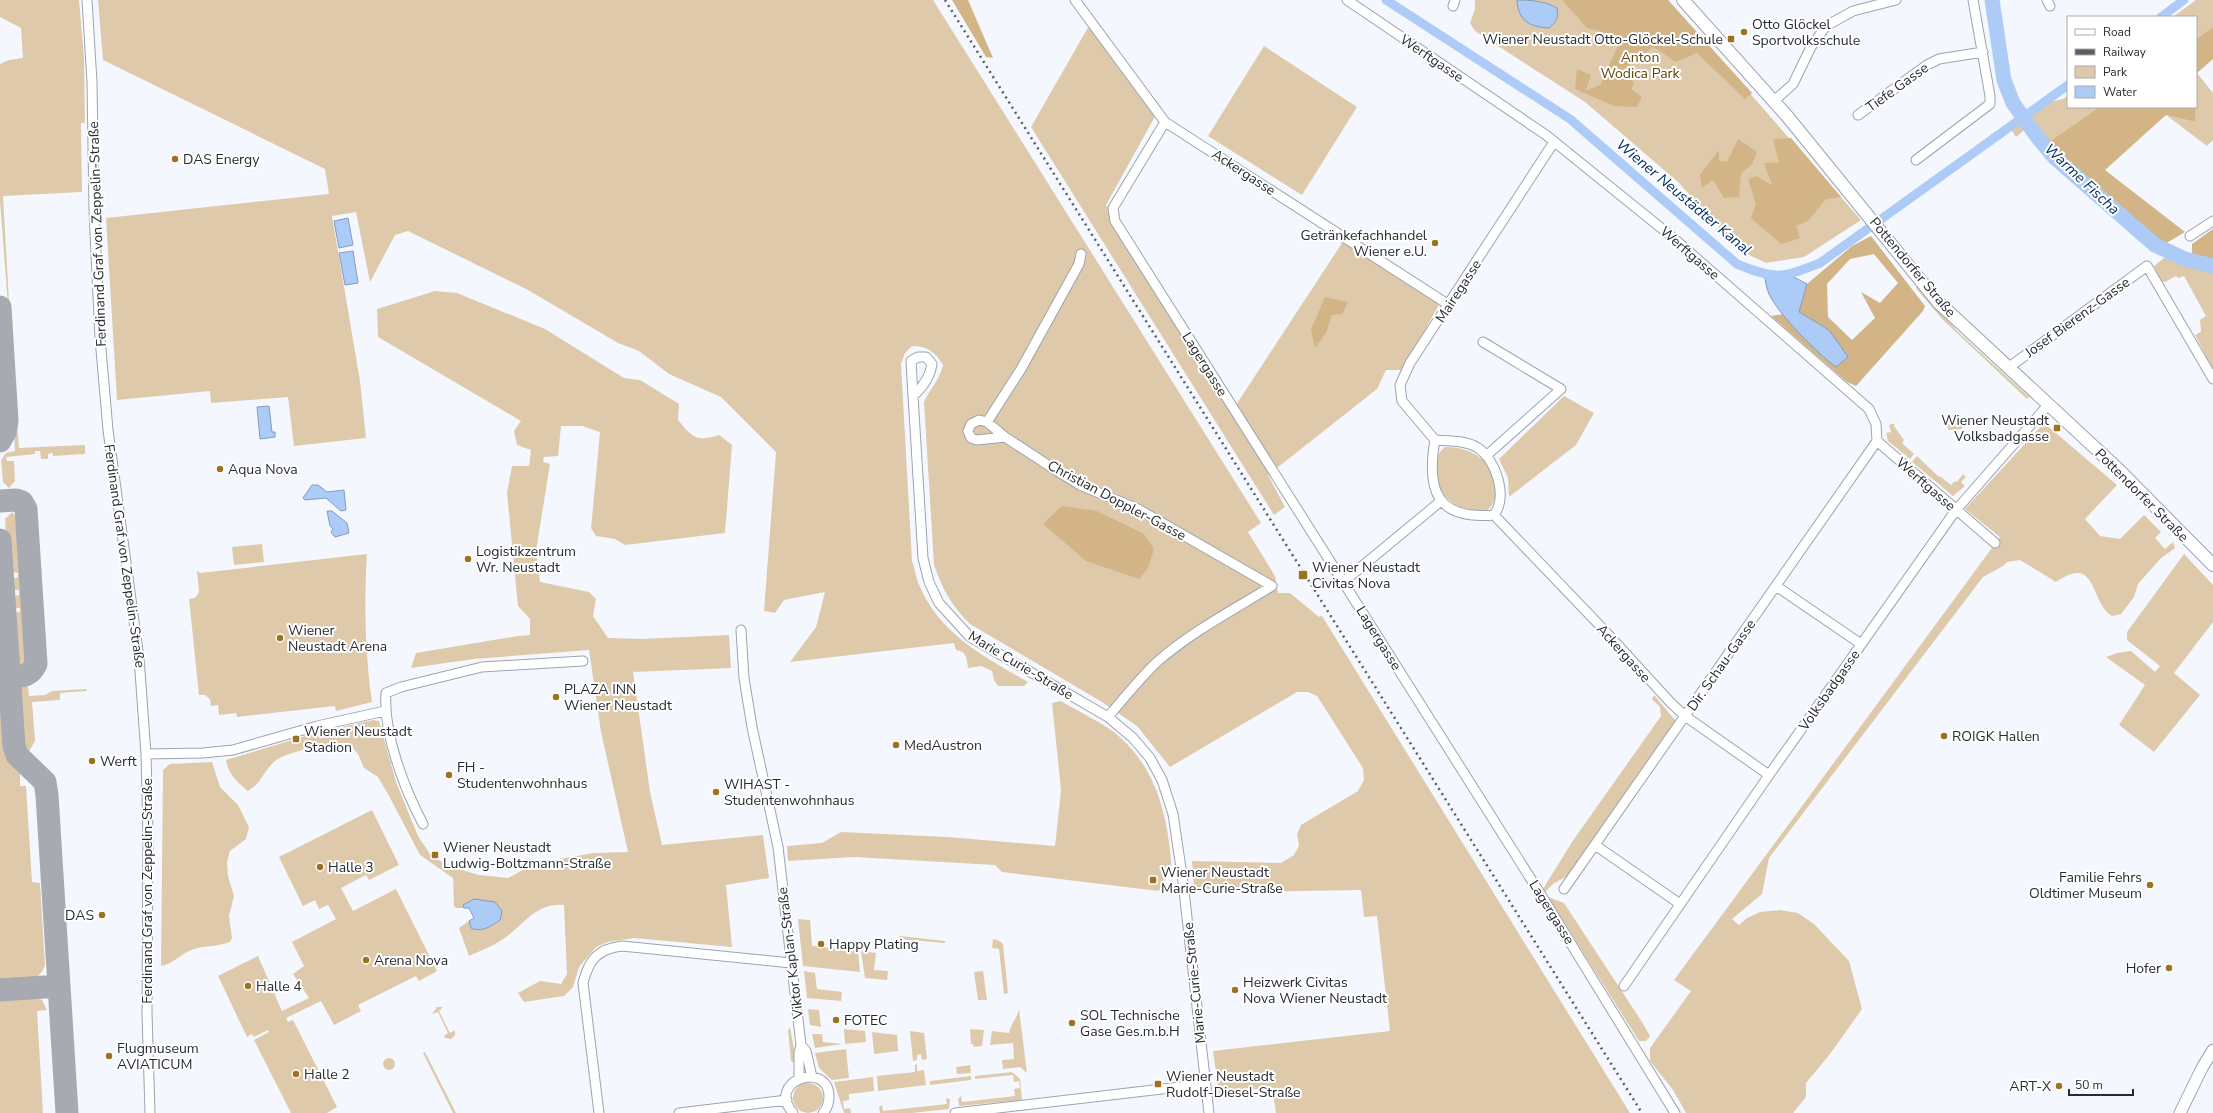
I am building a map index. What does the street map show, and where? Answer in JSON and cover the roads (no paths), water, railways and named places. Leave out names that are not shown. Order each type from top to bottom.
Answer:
[{"type":"main road","name":"Pottendorfer Straße","points":[[1683,0],[1774,101],[1872,218],[1938,302],[2120,471],[2213,565]]},
{"type":"street","name":"Ferdinand Graf von Zeppelin-Straße","points":[[87,0],[92,82],[94,211],[101,346],[108,430],[140,671],[146,754],[148,837],[147,1013],[150,1113]]},
{"type":"street","name":"Ackergasse","points":[[1075,0],[1165,122],[1449,305]]},
{"type":"street","name":"Werftgasse","points":[[1347,0],[1554,142],[1671,236],[1862,403],[1873,417],[1877,441],[1995,543]]},
{"type":"street","points":[[1774,101],[1793,84],[1811,47],[1826,26],[1853,11],[1896,0]]},
{"type":"street","points":[[1916,160],[1990,104],[1983,52],[1973,0]]},
{"type":"street","name":"Tiefe Gasse","points":[[1858,115],[1927,65],[1939,59],[1983,52]]},
{"type":"street","name":"Lagergasse","points":[[1165,122],[1113,208],[1114,221],[1590,972],[1675,1113]]},
{"type":"street","name":"Mairegasse","points":[[1435,440],[1402,401],[1400,385],[1410,363],[1554,142]]},
{"type":"street","points":[[2190,236],[2213,221]]},
{"type":"street","points":[[1004,437],[977,440],[971,438],[968,431],[971,424],[979,420],[987,422],[1021,369],[1079,264],[1082,254]]},
{"type":"street","name":"Josef Bierenz-Gasse","points":[[2008,368],[2147,266],[2213,379]]},
{"type":"street","points":[[1483,342],[1561,389],[1486,456]]},
{"type":"street","name":"Marie Curie-Straße","points":[[913,396],[922,558],[929,582],[939,603],[970,637],[1108,717],[1133,738],[1150,758],[1162,780],[1173,814],[1183,882]]},
{"type":"street","name":"Volksbadgasse","points":[[1624,986],[1769,775],[1956,510],[2048,405]]},
{"type":"street","name":"Christian Doppler-Gasse","points":[[987,422],[1004,437],[1080,485],[1138,509],[1272,586],[1190,637],[1158,661],[1132,687],[1108,717]]},
{"type":"street","points":[[1435,440],[1469,444],[1478,448],[1486,456],[1494,467],[1499,483],[1498,510],[1494,515],[1474,517],[1456,513],[1441,501],[1431,478],[1431,461],[1435,440]]},
{"type":"street","name":"Dir. Schau-Gasse","points":[[1564,889],[1877,441]]},
{"type":"street","points":[[1343,582],[1441,501]]},
{"type":"street","name":"Ackergasse","points":[[1494,515],[1605,630],[1656,689],[1685,716],[1769,775]]},
{"type":"street","points":[[1776,586],[1861,644]]},
{"type":"street","name":"Viktor Kaplan-Straße","points":[[741,630],[744,678],[752,727],[772,813],[780,861],[801,1045],[806,1051],[806,1077]]},
{"type":"street","points":[[423,824],[406,786],[385,711],[386,693],[401,687],[474,668],[583,661]]},
{"type":"street","points":[[146,754],[203,753],[233,750],[317,726],[385,711]]},
{"type":"street","points":[[1595,845],[1680,904]]},
{"type":"street","name":"Marie-Curie-Straße","points":[[1183,882],[1209,1113]]},
{"type":"street","points":[[599,1113],[583,983],[587,966],[597,955],[610,948],[622,946],[791,963]]},
{"type":"street","points":[[2180,1113],[2202,1068],[2213,1050]]},
{"type":"street","points":[[793,1113],[787,1100],[790,1087],[806,1077],[819,1079],[826,1085],[829,1093],[829,1103],[826,1112]]},
{"type":"street","points":[[955,1113],[1205,1084]]},
{"type":"street","points":[[679,1113],[787,1100]]},
{"type":"water","points":[[1517,0],[1538,1],[1557,8],[1558,14],[1556,20],[1549,28],[1536,26],[1526,22],[1520,13]]},
{"type":"water","points":[[348,218],[353,245],[339,248],[334,221]]},
{"type":"water","points":[[353,251],[358,283],[345,285],[339,253]]},
{"type":"water","points":[[1764,275],[1790,275],[1807,284],[1799,312],[1829,330],[1848,357],[1836,367],[1809,343],[1789,322],[1774,302],[1768,292]]},
{"type":"water","points":[[269,406],[272,432],[275,432],[275,437],[260,439],[257,407]]},
{"type":"water","points":[[312,485],[318,485],[327,492],[344,490],[346,510],[341,511],[326,498],[305,500],[303,498]]},
{"type":"water","points":[[327,511],[332,511],[347,523],[349,533],[335,537],[331,532],[333,529],[330,526]]},
{"type":"water","points":[[474,899],[495,902],[502,911],[500,920],[479,930],[471,928],[469,921],[474,918],[469,908],[464,908],[463,905]]},
{"type":"waterway","name":"Wiener Neustädter Kanal","points":[[1386,0],[1570,119],[1737,264],[1770,275],[1796,272],[1820,263],[2067,86]]},
{"type":"waterway","name":"Warme Fischa","points":[[1992,0],[2004,80],[2013,103],[2038,138],[2054,157],[2155,245],[2185,259],[2213,266]]},
{"type":"waterway","name":"Wiener Neustädter Kanal","points":[[2162,16],[2184,0]]},
{"type":"railway","points":[[945,0],[1642,1113]]},
{"type":"place","name":"Otto Glöckel Sportvolksschule","points":[[1744,32]]},
{"type":"place","name":"Wiener Neustadt Otto-Glöckel-Schule","points":[[1731,39]]},
{"type":"place","name":"DAS Energy","points":[[175,159]]},
{"type":"place","name":"Getränkefachhandel Wiener e.U.","points":[[1435,243]]},
{"type":"place","name":"Wiener Neustadt Volksbadgasse","points":[[2057,428]]},
{"type":"place","name":"Aqua Nova","points":[[220,469]]},
{"type":"place","name":"Logistikzentrum Wr. Neustadt","points":[[468,559]]},
{"type":"place","name":"Wiener Neustadt Civitas Nova","points":[[1303,575]]},
{"type":"place","name":"Wiener Neustadt Arena","points":[[280,638]]},
{"type":"place","name":"PLAZA INN Wiener Neustadt","points":[[556,697]]},
{"type":"place","name":"ROIGK Hallen","points":[[1944,736]]},
{"type":"place","name":"Wiener Neustadt Stadion","points":[[296,739]]},
{"type":"place","name":"MedAustron","points":[[896,745]]},
{"type":"place","name":"Werft","points":[[92,761]]},
{"type":"place","name":"FH - Studentenwohnhaus","points":[[449,775]]},
{"type":"place","name":"WIHAST - Studentenwohnhaus","points":[[716,792]]},
{"type":"place","name":"Wiener Neustadt Ludwig-Boltzmann-Straße","points":[[435,855]]},
{"type":"place","name":"Halle 3","points":[[320,867]]},
{"type":"place","name":"Wiener Neustadt Marie-Curie-Straße","points":[[1153,880]]},
{"type":"place","name":"Familie Fehrs Oldtimer Museum","points":[[2150,885]]},
{"type":"place","name":"DAS","points":[[102,915]]},
{"type":"place","name":"Happy Plating","points":[[821,944]]},
{"type":"place","name":"Arena Nova","points":[[366,960]]},
{"type":"place","name":"Hofer","points":[[2169,968]]},
{"type":"place","name":"Halle 4","points":[[248,986]]},
{"type":"place","name":"Heizwerk Civitas Nova Wiener Neustadt","points":[[1235,990]]},
{"type":"place","name":"FOTEC","points":[[836,1020]]},
{"type":"place","name":"SOL Technische Gase Ges.m.b.H","points":[[1072,1023]]},
{"type":"place","name":"Flugmuseum AVIATICUM","points":[[109,1056]]},
{"type":"place","name":"Halle 2","points":[[296,1074]]},
{"type":"place","name":"Wiener Neustadt Rudolf-Diesel-Straße","points":[[1158,1084]]},
{"type":"place","name":"ART-X","points":[[2059,1086]]},
{"type":"park label","name":"Anton Wodica Park","points":[[1640,66]]}]
